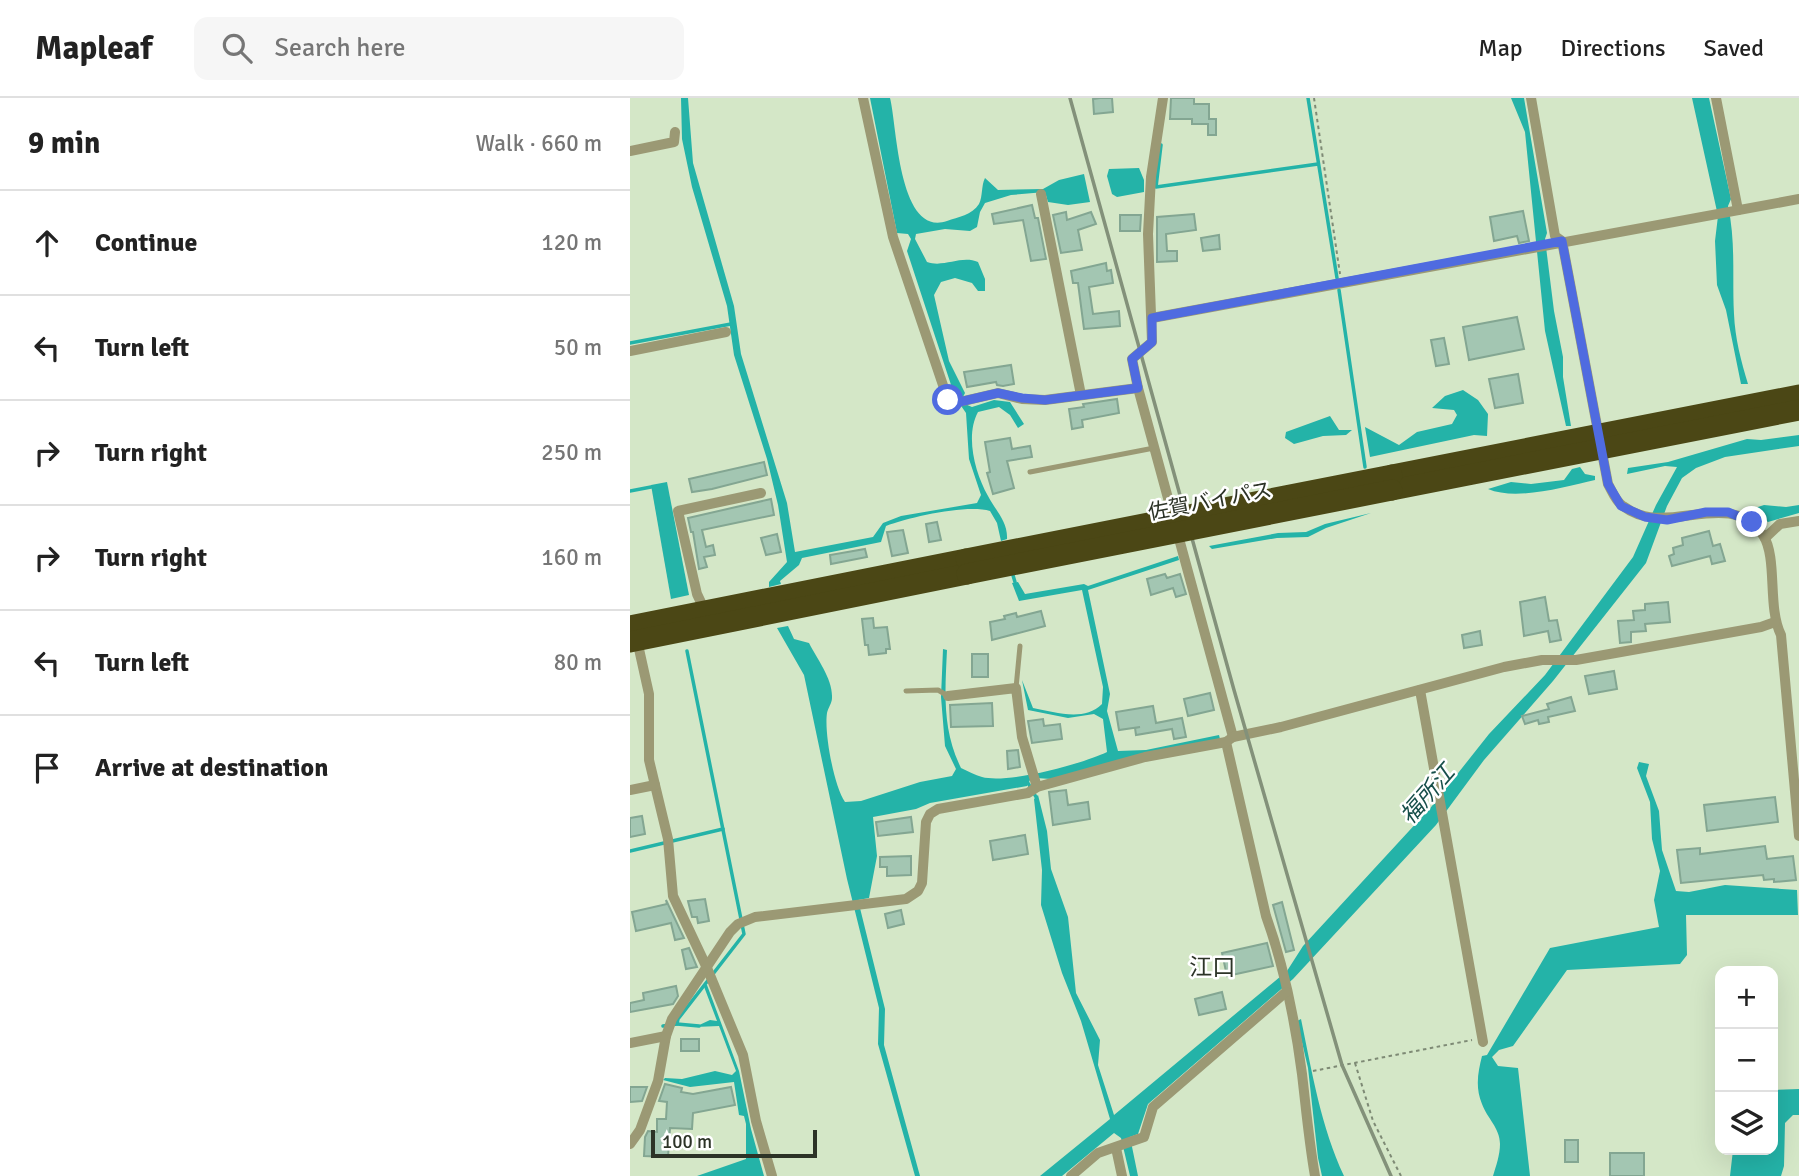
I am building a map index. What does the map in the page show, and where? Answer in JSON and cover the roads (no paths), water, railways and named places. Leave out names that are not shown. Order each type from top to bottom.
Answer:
[{"type":"highway","name":"佐賀バイパス","points":[[1600,443],[1799,395]]},
{"type":"highway","name":"佐賀バイパス","points":[[632,630],[1392,482],[1600,443],[1799,410]]},
{"type":"highway","name":"佐賀バイパス","points":[[632,630],[705,611],[967,566]]},
{"type":"street","points":[[863,98],[893,237],[948,400],[955,403],[998,393],[1045,400],[1138,388]]},
{"type":"street","points":[[1163,98],[1150,188],[1148,234],[1152,342],[1132,359],[1229,740],[1266,916],[1282,970],[1302,1073],[1308,1138],[1315,1176]]},
{"type":"street","points":[[1531,98],[1555,236],[1562,241],[1608,484],[1621,506],[1645,517],[1667,520],[1706,512],[1728,512],[1752,522],[1765,538],[1775,622],[1781,635],[1799,836]]},
{"type":"street","points":[[1716,98],[1735,211]]},
{"type":"street","points":[[630,151],[674,142],[676,132]]},
{"type":"street","points":[[1041,194],[1081,395]]},
{"type":"street","points":[[1152,318],[1799,199]]},
{"type":"street","points":[[630,351],[726,332]]},
{"type":"street","points":[[705,611],[697,594],[678,511],[761,493]]},
{"type":"street","points":[[1765,538],[1780,524],[1799,521]]},
{"type":"street","points":[[630,1143],[640,1130],[658,1081],[668,1029],[730,932],[755,917],[906,899],[918,891],[922,883],[926,822],[930,814],[938,809],[1145,757],[1281,727],[1504,667],[1542,660],[1576,660],[1761,627],[1775,622]]},
{"type":"street","points":[[632,630],[649,694],[649,760],[668,842],[673,896],[707,968],[743,1055],[756,1121],[772,1176]]},
{"type":"street","points":[[943,693],[1016,688],[1022,737],[1033,785]]},
{"type":"street","points":[[1420,690],[1483,1042]]},
{"type":"street","points":[[630,790],[655,785]]},
{"type":"street","points":[[1071,1176],[1098,1153],[1144,1137],[1153,1107],[1286,992]]},
{"type":"street","points":[[630,1043],[668,1029]]},
{"type":"street","points":[[1116,1148],[1122,1176]]},
{"type":"lane","points":[[1030,472],[1156,447]]},
{"type":"lane","points":[[1016,688],[1020,646]]},
{"type":"lane","points":[[906,691],[943,693]]},
{"type":"water","points":[[681,98],[688,98],[693,163],[734,306],[741,354],[787,503],[795,552],[873,537],[883,523],[901,516],[977,503],[981,495],[969,459],[966,413],[955,397],[907,251],[911,239],[908,234],[897,233],[870,98],[890,98],[898,153],[909,196],[918,213],[931,222],[947,221],[973,211],[979,204],[985,178],[998,190],[1043,189],[1059,180],[1084,174],[1090,202],[1068,205],[1048,202],[1045,192],[1011,195],[985,203],[977,227],[970,231],[945,229],[916,234],[915,239],[927,262],[940,264],[972,260],[978,262],[985,279],[985,291],[978,291],[972,283],[955,278],[941,282],[934,295],[949,361],[965,393],[965,404],[972,407],[994,400],[1010,402],[1024,424],[1018,428],[1010,415],[999,407],[978,412],[972,432],[973,454],[979,477],[1004,522],[1007,539],[1001,541],[997,523],[990,511],[967,509],[923,515],[886,526],[881,542],[802,558],[799,565],[780,581],[781,584],[769,587],[769,582],[787,562],[778,505],[767,459],[734,355],[727,306],[692,187],[682,139]]},
{"type":"water","points":[[1511,98],[1524,98],[1547,233],[1545,239],[1571,426],[1566,426],[1545,331],[1525,132]]},
{"type":"water","points":[[1692,98],[1709,98],[1731,199],[1728,206],[1733,246],[1735,323],[1748,384],[1741,384],[1726,310],[1717,285],[1715,241],[1718,216]]},
{"type":"water","points":[[1139,168],[1144,180],[1144,192],[1117,197],[1112,194],[1107,176],[1109,169]]},
{"type":"water","points":[[1463,390],[1478,400],[1488,414],[1487,436],[1474,435],[1370,457],[1365,427],[1399,445],[1417,432],[1452,424],[1457,415],[1454,410],[1432,408],[1445,396]]},
{"type":"water","points":[[1330,416],[1339,430],[1352,430],[1346,435],[1323,436],[1294,444],[1285,438],[1286,432]]},
{"type":"water","points":[[1799,435],[1799,446],[1725,457],[1696,468],[1682,478],[1667,506],[1646,563],[1553,681],[1484,760],[1436,825],[1293,979],[1148,1104],[1138,1134],[1130,1137],[1138,1176],[1130,1176],[1121,1138],[1114,1133],[1062,1176],[1040,1176],[1110,1119],[1081,1021],[1062,973],[1041,905],[1042,870],[1034,799],[1038,795],[1047,831],[1051,869],[1068,917],[1076,993],[1100,1040],[1098,1065],[1114,1115],[1287,971],[1303,946],[1432,806],[1489,734],[1545,675],[1633,557],[1656,505],[1677,467],[1665,466],[1627,474],[1628,468],[1668,462],[1747,439]]},
{"type":"water","points":[[1580,467],[1585,474],[1595,476],[1595,480],[1526,493],[1512,494],[1488,489],[1511,482],[1531,484],[1564,480],[1572,469]]},
{"type":"water","points":[[667,482],[689,595],[671,599],[651,485]]},
{"type":"water","points":[[1764,505],[1799,505],[1799,513],[1768,522],[1752,509]]},
{"type":"water","points":[[1371,513],[1308,537],[1277,538],[1212,549],[1209,546],[1278,533],[1306,532],[1325,524]]},
{"type":"water","points":[[1178,556],[1179,560],[1088,590],[1110,694],[1107,711],[1118,751],[1146,750],[1219,735],[1220,739],[1051,779],[1036,778],[1030,780],[1027,786],[930,803],[916,809],[873,817],[877,856],[869,898],[858,900],[885,1009],[884,1045],[920,1176],[915,1176],[878,1044],[879,1008],[847,879],[804,675],[777,628],[788,626],[794,639],[809,643],[827,676],[832,691],[826,722],[828,746],[837,784],[845,802],[861,801],[920,782],[952,776],[956,769],[945,746],[941,697],[943,649],[947,650],[948,725],[961,768],[982,777],[1009,778],[1026,775],[1081,762],[1107,752],[1103,719],[1094,714],[1068,718],[1028,710],[1022,680],[1033,708],[1069,714],[1095,710],[1102,704],[1103,687],[1082,590],[1019,601],[1012,583],[1018,582],[1025,594],[1084,584],[1088,586]]},
{"type":"water","points":[[1639,762],[1649,764],[1646,776],[1659,811],[1662,850],[1676,891],[1689,892],[1725,885],[1797,890],[1798,915],[1686,915],[1687,955],[1680,964],[1567,970],[1513,1046],[1499,1050],[1492,1057],[1498,1066],[1518,1068],[1530,1176],[1493,1176],[1500,1144],[1498,1133],[1478,1092],[1482,1056],[1487,1055],[1550,948],[1659,927],[1654,900],[1660,871],[1652,839],[1650,802],[1637,768]]},
{"type":"water","points":[[703,984],[707,985],[739,1071],[764,1176],[697,1176],[746,1159],[746,1124],[744,1116],[739,1115],[734,1082],[690,1087],[663,1080],[682,1079],[715,1071],[732,1075],[736,1071],[719,1026],[695,1027],[710,1020],[717,1021]]},
{"type":"water","points":[[1301,1019],[1323,1119],[1344,1176],[1322,1176],[1308,1068],[1297,1021]]},
{"type":"water","points":[[1799,1089],[1799,1115],[1793,1115],[1785,1123],[1784,1166],[1781,1176],[1730,1176],[1732,1155],[1778,1155],[1778,1090]]},
{"type":"waterway","points":[[1308,98],[1337,278]]},
{"type":"waterway","points":[[1161,145],[1156,187],[1318,164]]},
{"type":"waterway","points":[[1339,290],[1365,467]]},
{"type":"waterway","points":[[630,343],[731,324]]},
{"type":"waterway","points":[[630,491],[651,487]]},
{"type":"waterway","points":[[1012,572],[1015,582]]},
{"type":"waterway","points":[[663,1026],[677,1024],[678,1019],[744,934],[687,651]]},
{"type":"waterway","points":[[1028,783],[1036,797]]},
{"type":"waterway","points":[[630,851],[723,829]]},
{"type":"waterway","points":[[677,1024],[699,1026]]},
{"type":"railway","points":[[1070,98],[1234,690],[1342,1065],[1391,1176]]},
{"type":"district","name":"江口","points":[[1212,967]]},
{"type":"water label","name":"福所江","points":[[1427,794]]}]
